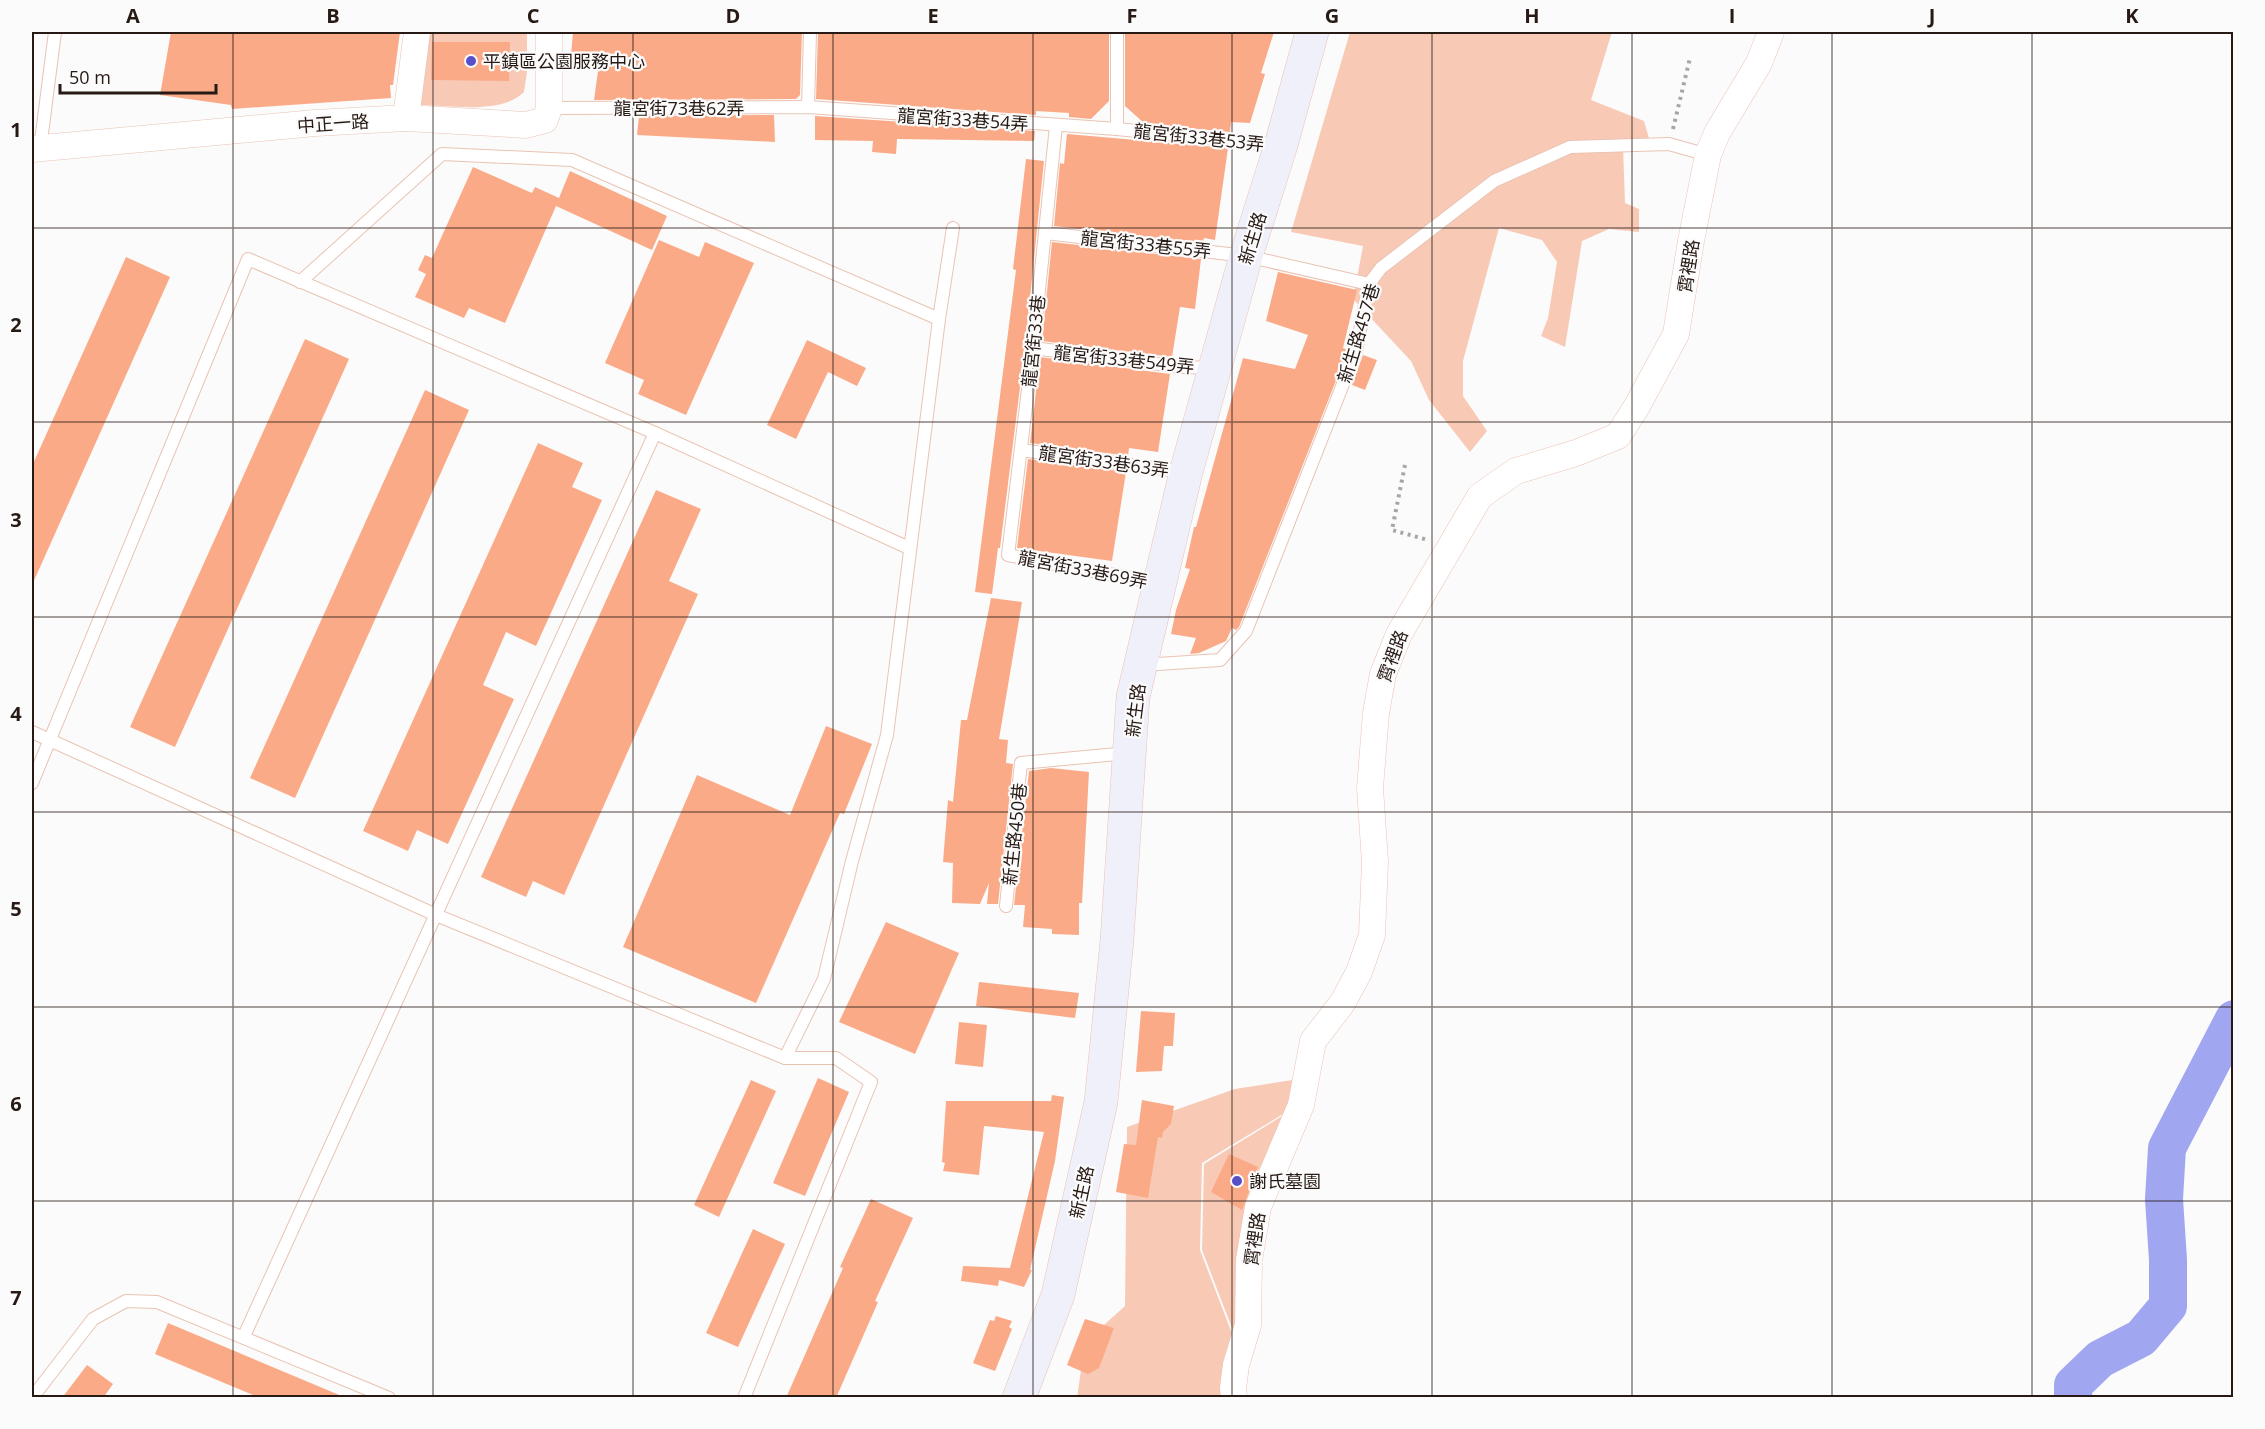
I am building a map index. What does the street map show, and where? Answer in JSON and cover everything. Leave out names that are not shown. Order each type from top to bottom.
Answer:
[{"type":"street","points":[[406,118],[417,32]]},
{"type":"street","points":[[549,32],[549,108]]},
{"type":"street","name":"新生路","points":[[1019,1398],[1058,1296],[1101,1102],[1118,940],[1133,697],[1186,472],[1312,32]]},
{"type":"street","name":"霄裡路","points":[[1234,1398],[1236,1365],[1248,1326],[1249,1260],[1258,1207],[1301,1105],[1313,1041],[1343,1002],[1359,972],[1372,934],[1375,861],[1370,788],[1376,713],[1383,674],[1398,634],[1480,496],[1516,471],[1576,453],[1618,436],[1676,334],[1708,155],[1717,133],[1759,63],[1772,32]]},
{"type":"street","name":"中正一路","points":[[36,149],[315,123],[406,118],[526,125],[545,120],[549,108]]},
{"type":"lane","points":[[36,149],[55,32]]},
{"type":"lane","points":[[808,107],[810,32]]},
{"type":"lane","points":[[1117,32],[1117,129]]},
{"type":"lane","name":"龍宮街73巷62弄","points":[[549,108],[808,107]]},
{"type":"lane","name":"龍宮街33巷54弄","points":[[808,107],[1117,129]]},
{"type":"lane","name":"龍宮街33巷","points":[[1008,555],[1046,233],[1056,126]]},
{"type":"lane","name":"龍宮街33巷53弄","points":[[1117,129],[1281,146]]},
{"type":"lane","name":"新生路457巷","points":[[1141,665],[1220,660],[1246,631],[1356,351],[1369,284],[1381,268],[1494,181],[1570,147],[1669,144],[1708,155]]},
{"type":"lane","points":[[300,282],[442,154],[572,160],[939,319]]},
{"type":"lane","points":[[785,1058],[824,979],[852,861],[887,735],[939,319],[954,228]]},
{"type":"lane","name":"龍宮街33巷55弄","points":[[1046,233],[1246,256],[1369,284]]},
{"type":"lane","points":[[32,783],[248,259],[655,433],[909,548]]},
{"type":"lane","name":"龍宮街33巷549弄","points":[[1033,348],[1182,367],[1215,368]]},
{"type":"lane","points":[[244,1336],[655,433]]},
{"type":"lane","name":"龍宮街33巷63弄","points":[[1021,450],[1186,472]]},
{"type":"lane","name":"龍宮街33巷69弄","points":[[1008,555],[1159,584]]},
{"type":"lane","points":[[32,732],[436,915],[785,1058],[836,1058],[871,1082],[744,1398]]},
{"type":"lane","name":"新生路450巷","points":[[1006,906],[1021,763],[1130,753]]},
{"type":"lane","points":[[32,1398],[93,1319],[126,1301],[157,1302],[244,1336],[389,1398]]},
{"type":"path","points":[[1669,144],[1690,58]]},
{"type":"path","points":[[1405,465],[1392,530],[1449,546]]},
{"type":"shaded area","points":[[429,32],[527,32],[527,72],[524,92],[502,104],[488,106],[417,105]]},
{"type":"shaded area","points":[[1350,32],[1612,32],[1591,100],[1644,121],[1650,142],[1623,146],[1625,203],[1639,209],[1639,232],[1609,229],[1582,241],[1565,347],[1541,336],[1548,318],[1557,262],[1542,240],[1499,228],[1463,361],[1463,396],[1487,431],[1470,452],[1429,400],[1411,361],[1353,299],[1363,246],[1291,232]]},
{"type":"shaded area","points":[[1299,1079],[1293,1108],[1202,1163],[1200,1250],[1236,1344],[1225,1397],[1077,1398],[1085,1342],[1125,1306],[1127,1127],[1235,1089]]},
{"type":"shaded area","points":[[1295,1108],[1237,1341],[1202,1250],[1204,1164]]},
{"type":"building","points":[[171,32],[400,32],[393,85],[390,85],[391,98],[232,109],[231,105],[160,95]]},
{"type":"building","points":[[573,32],[802,32],[800,95],[796,99],[594,100],[598,71],[570,66]]},
{"type":"building","points":[[818,32],[1109,32],[1109,101],[1091,119],[1069,117],[1069,113],[1036,111],[1036,115],[816,99]]},
{"type":"building","points":[[1125,32],[1274,32],[1261,73],[1265,74],[1250,123],[1231,122],[1230,132],[1145,124],[1125,106]]},
{"type":"building","name":"平鎮區公園服務中心","points":[[432,42],[510,42],[509,81],[431,80]]},
{"type":"building","points":[[774,115],[775,142],[637,135],[639,116]]},
{"type":"building","points":[[815,116],[1035,131],[1034,141],[897,139],[896,154],[872,152],[873,141],[815,140]]},
{"type":"building","points":[[1067,134],[1228,148],[1215,240],[1204,238],[1203,243],[1054,226],[1060,163],[1064,164]]},
{"type":"building","points":[[1026,159],[1044,161],[1025,347],[1000,548],[998,548],[992,594],[975,592],[1016,270],[1013,269]]},
{"type":"building","points":[[473,167],[532,193],[535,187],[559,198],[570,171],[667,216],[652,250],[556,206],[505,323],[469,308],[464,318],[415,297],[426,274],[418,270],[425,255],[432,258]]},
{"type":"building","points":[[659,240],[699,257],[705,242],[754,263],[686,415],[638,394],[644,380],[605,363]]},
{"type":"building","points":[[1052,242],[1201,259],[1195,309],[1180,307],[1172,357],[1042,341]]},
{"type":"building","points":[[126,257],[170,277],[32,585],[32,466]]},
{"type":"building","points":[[1278,272],[1357,290],[1343,348],[1348,350],[1239,627],[1236,630],[1232,628],[1226,641],[1199,653],[1190,654],[1196,638],[1171,634],[1176,610],[1190,569],[1185,568],[1194,527],[1196,527],[1243,358],[1295,369],[1308,335],[1266,321]]},
{"type":"building","points":[[305,339],[349,359],[175,747],[130,727]]},
{"type":"building","points":[[807,340],[866,368],[857,386],[828,372],[796,439],[767,425]]},
{"type":"building","points":[[1363,355],[1377,360],[1365,390],[1352,385]]},
{"type":"building","points":[[1040,357],[1170,374],[1158,452],[1129,448],[1128,456],[1030,443]]},
{"type":"building","points":[[425,390],[469,410],[295,798],[250,778]]},
{"type":"building","points":[[538,443],[583,463],[572,487],[602,500],[536,646],[506,632],[483,685],[514,699],[448,844],[417,830],[408,851],[363,831]]},
{"type":"building","points":[[1028,459],[1126,472],[1112,561],[1017,548]]},
{"type":"building","points":[[656,490],[701,509],[669,581],[698,594],[564,895],[533,881],[526,897],[481,877]]},
{"type":"building","points":[[991,598],[1022,602],[999,739],[1008,740],[1006,763],[1013,764],[998,904],[987,904],[989,883],[980,904],[952,903],[953,863],[943,862],[948,800],[953,802],[961,720],[967,720]]},
{"type":"building","points":[[826,726],[872,744],[844,814],[840,813],[756,1003],[623,947],[697,775],[790,815]]},
{"type":"building","points":[[1051,768],[1089,772],[1082,903],[1079,903],[1079,935],[1052,934],[1052,929],[1023,927],[1025,905],[1014,905],[1029,771]]},
{"type":"building","points":[[886,922],[959,953],[915,1054],[839,1022]]},
{"type":"building","points":[[979,982],[1079,993],[1075,1018],[976,1006]]},
{"type":"building","points":[[1141,1011],[1175,1013],[1173,1046],[1164,1046],[1162,1071],[1136,1072]]},
{"type":"building","points":[[959,1022],[987,1025],[983,1067],[955,1064]]},
{"type":"building","points":[[818,1078],[849,1092],[805,1196],[773,1183]]},
{"type":"building","points":[[751,1080],[776,1091],[719,1217],[694,1205]]},
{"type":"building","points":[[1052,1095],[1064,1097],[1055,1161],[1030,1270],[1032,1270],[1024,1287],[999,1280],[998,1286],[961,1281],[963,1266],[1010,1268],[1044,1132],[984,1126],[979,1175],[943,1171],[946,1101],[1051,1101]]},
{"type":"building","points":[[1142,1100],[1174,1106],[1171,1124],[1163,1132],[1162,1138],[1158,1137],[1148,1198],[1116,1192],[1124,1144],[1136,1145]]},
{"type":"building","name":"謝氏墓園","points":[[1229,1154],[1258,1167],[1242,1210],[1211,1192]]},
{"type":"building","points":[[871,1199],[913,1218],[875,1301],[878,1302],[836,1398],[786,1398],[843,1268],[840,1267]]},
{"type":"building","points":[[753,1229],[785,1244],[738,1347],[706,1333]]},
{"type":"building","points":[[996,1316],[1012,1321],[1009,1327],[1012,1329],[995,1371],[973,1363],[990,1320],[994,1321]]},
{"type":"building","points":[[1085,1319],[1114,1328],[1099,1368],[1088,1374],[1067,1365]]},
{"type":"building","points":[[168,1323],[344,1398],[260,1398],[155,1354]]},
{"type":"building","points":[[87,1365],[113,1384],[103,1398],[62,1398]]},
{"type":"waterway","points":[[2073,1398],[2073,1385],[2100,1359],[2141,1338],[2168,1306],[2164,1199],[2167,1148],[2234,1019]]},
{"type":"place","name":"平鎮區公園服務中心","points":[[471,61]]},
{"type":"place","name":"謝氏墓園","points":[[1237,1181]]}]
